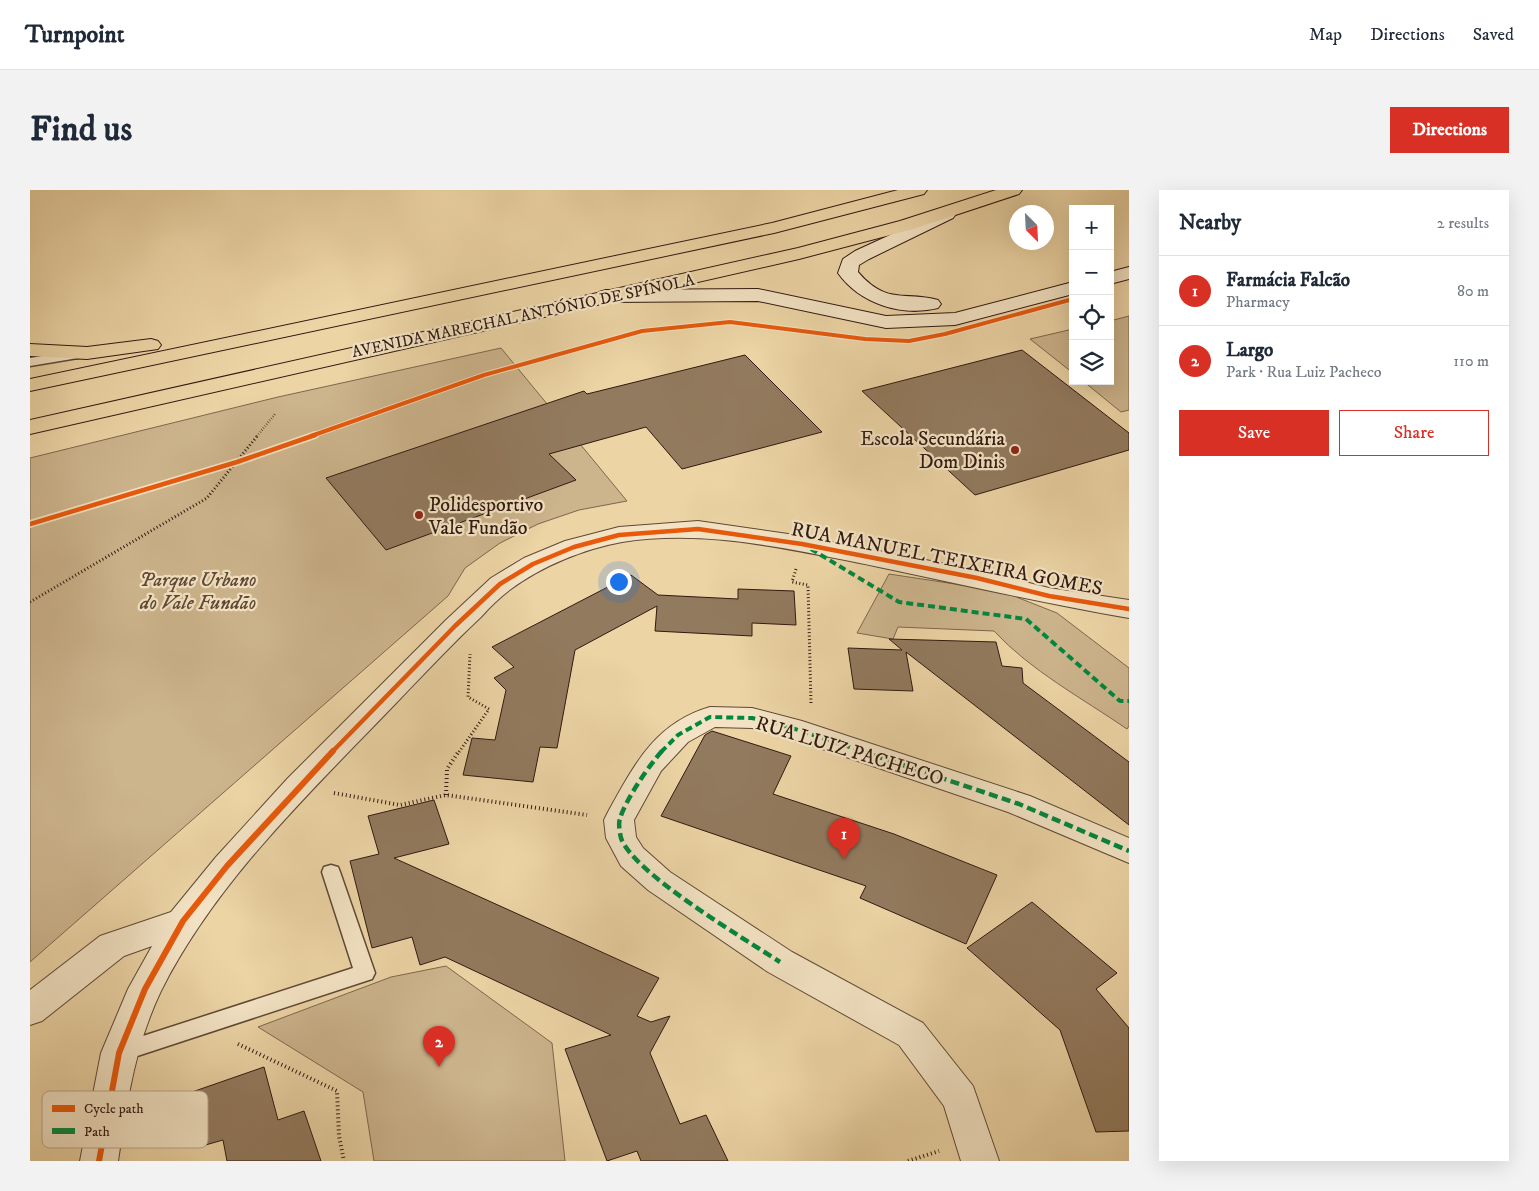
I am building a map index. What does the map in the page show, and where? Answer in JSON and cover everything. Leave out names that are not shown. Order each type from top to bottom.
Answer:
[{"type":"highway","name":"AVENIDA MARECHAL ANTÓNIO DE SPÍNOLA","points":[[30,386],[774,228],[918,190]]},
{"type":"highway","name":"AVENIDA MARECHAL ANTÓNIO DE SPÍNOLA","points":[[30,427],[258,373],[804,253],[947,214],[1013,190]]},
{"type":"highway","points":[[30,350],[87,353],[358,317]]},
{"type":"street","points":[[947,214],[862,255],[850,263],[848,273],[864,292],[897,304],[940,304],[950,301]]},
{"type":"street","points":[[1114,259],[1129,255]]},
{"type":"street","points":[[968,296],[1069,271]]},
{"type":"street","points":[[1114,277],[1129,273]]},
{"type":"street","points":[[606,296],[758,295],[886,322],[955,319],[1069,289]]},
{"type":"street","name":"RUA MANUEL TEIXEIRA GOMES","points":[[111,1091],[120,1053],[145,989],[183,921],[227,866],[299,786],[455,626],[500,584],[533,564],[574,546],[620,535],[698,529],[802,544],[977,578],[1050,596],[1129,609]]},
{"type":"street","name":"RUA LUIZ PACHECO","points":[[619,820],[650,764],[678,735],[710,716],[752,718],[812,735],[1019,804],[1129,851]]},
{"type":"street","points":[[619,820],[621,838],[632,857],[659,881],[780,962],[911,1034],[960,1098],[980,1161]]},
{"type":"street","points":[[30,1010],[112,946],[183,921]]},
{"type":"street","name":"RUA MANUEL TEIXEIRA GOMES","points":[[99,1161],[101,1148]]},
{"type":"lane","points":[[30,362],[87,353]]},
{"type":"lane","points":[[120,1053],[365,973],[331,872]]},
{"type":"path","points":[[30,602],[207,498],[275,414]]},
{"type":"path","points":[[228,465],[246,459]]},
{"type":"path","points":[[802,544],[792,582],[808,585],[812,735]]},
{"type":"path","points":[[446,795],[447,769],[489,709],[468,696]]},
{"type":"path","points":[[299,786],[400,806],[446,795],[619,820]]},
{"type":"path","points":[[201,1026],[337,1091],[339,1136],[344,1161]]},
{"type":"green space","points":[[1129,316],[1129,410],[1121,412],[1088,385],[1114,385],[1114,320]]},
{"type":"green space","points":[[1069,330],[1069,370],[1030,339]]},
{"type":"green space","name":"Parque Urbano do Vale Fundão","points":[[501,348],[627,501],[579,510],[538,524],[500,543],[465,568],[448,596],[30,962],[30,458],[278,397]]},
{"type":"green space","points":[[889,574],[1001,591],[1057,613],[1129,668],[1129,726],[1127,729],[1057,683],[1024,659],[994,631],[898,627],[893,639],[857,633]]},
{"type":"green space","points":[[446,966],[552,1043],[565,1161],[374,1161],[363,1092],[258,1027],[391,977]]},
{"type":"building","points":[[1022,350],[1129,433],[1129,450],[975,495],[862,391]]},
{"type":"building","points":[[745,355],[822,432],[682,469],[646,427],[549,454],[576,480],[386,550],[326,478],[584,391],[587,394]]},
{"type":"building","points":[[631,575],[658,595],[738,599],[738,589],[794,591],[796,625],[752,623],[752,636],[655,631],[657,606],[575,650],[557,748],[540,747],[533,782],[463,775],[472,738],[495,740],[506,690],[494,678],[514,667],[492,647]]},
{"type":"building","points":[[889,639],[996,642],[1002,666],[1022,668],[1023,683],[1129,762],[1129,825],[906,652],[913,691],[854,689],[848,648],[902,650]]},
{"type":"building","points":[[712,731],[791,756],[773,794],[894,834],[997,875],[966,944],[860,898],[866,886],[661,816],[705,735]]},
{"type":"building","points":[[434,800],[449,844],[394,858],[659,978],[637,1016],[651,1022],[670,1016],[650,1053],[680,1124],[706,1115],[728,1161],[641,1161],[637,1151],[607,1161],[565,1049],[611,1035],[445,957],[420,965],[412,937],[372,948],[350,861],[379,854],[368,816]]},
{"type":"building","points":[[1032,902],[1117,973],[1096,989],[1129,1028],[1129,1131],[1096,1132],[1060,1030],[967,948]]},
{"type":"building","points":[[264,1067],[278,1120],[304,1111],[321,1161],[227,1161],[223,1140],[208,1144],[208,1091],[195,1091]]},
{"type":"marked path","points":[[811,549],[899,602],[1026,619],[1120,701],[1129,701]]},
{"type":"marked path","points":[[780,962],[659,881],[632,857],[621,838],[619,820],[650,764],[678,735],[710,717],[752,718],[792,728],[1019,804],[1129,851]]},
{"type":"cycle path","points":[[30,524],[237,462],[484,375],[642,331],[730,322],[865,339],[909,341],[945,334],[1069,300]]},
{"type":"cycle path","points":[[111,1091],[119,1053],[145,989],[183,921],[227,866],[299,786],[455,626],[500,584],[533,564],[574,547],[619,535],[698,529],[802,544],[977,578],[1049,596],[1129,609]]},
{"type":"cycle path","points":[[99,1161],[101,1148]]},
{"type":"place","name":"Escola Secundária Dom Dinis","points":[[1015,450]]},
{"type":"place","name":"Polidesportivo Vale Fundão","points":[[419,515]]},
{"type":"place","name":"Farmácia Falcão","points":[[844,859]]},
{"type":"place","name":"Largo","points":[[439,1067]]}]
